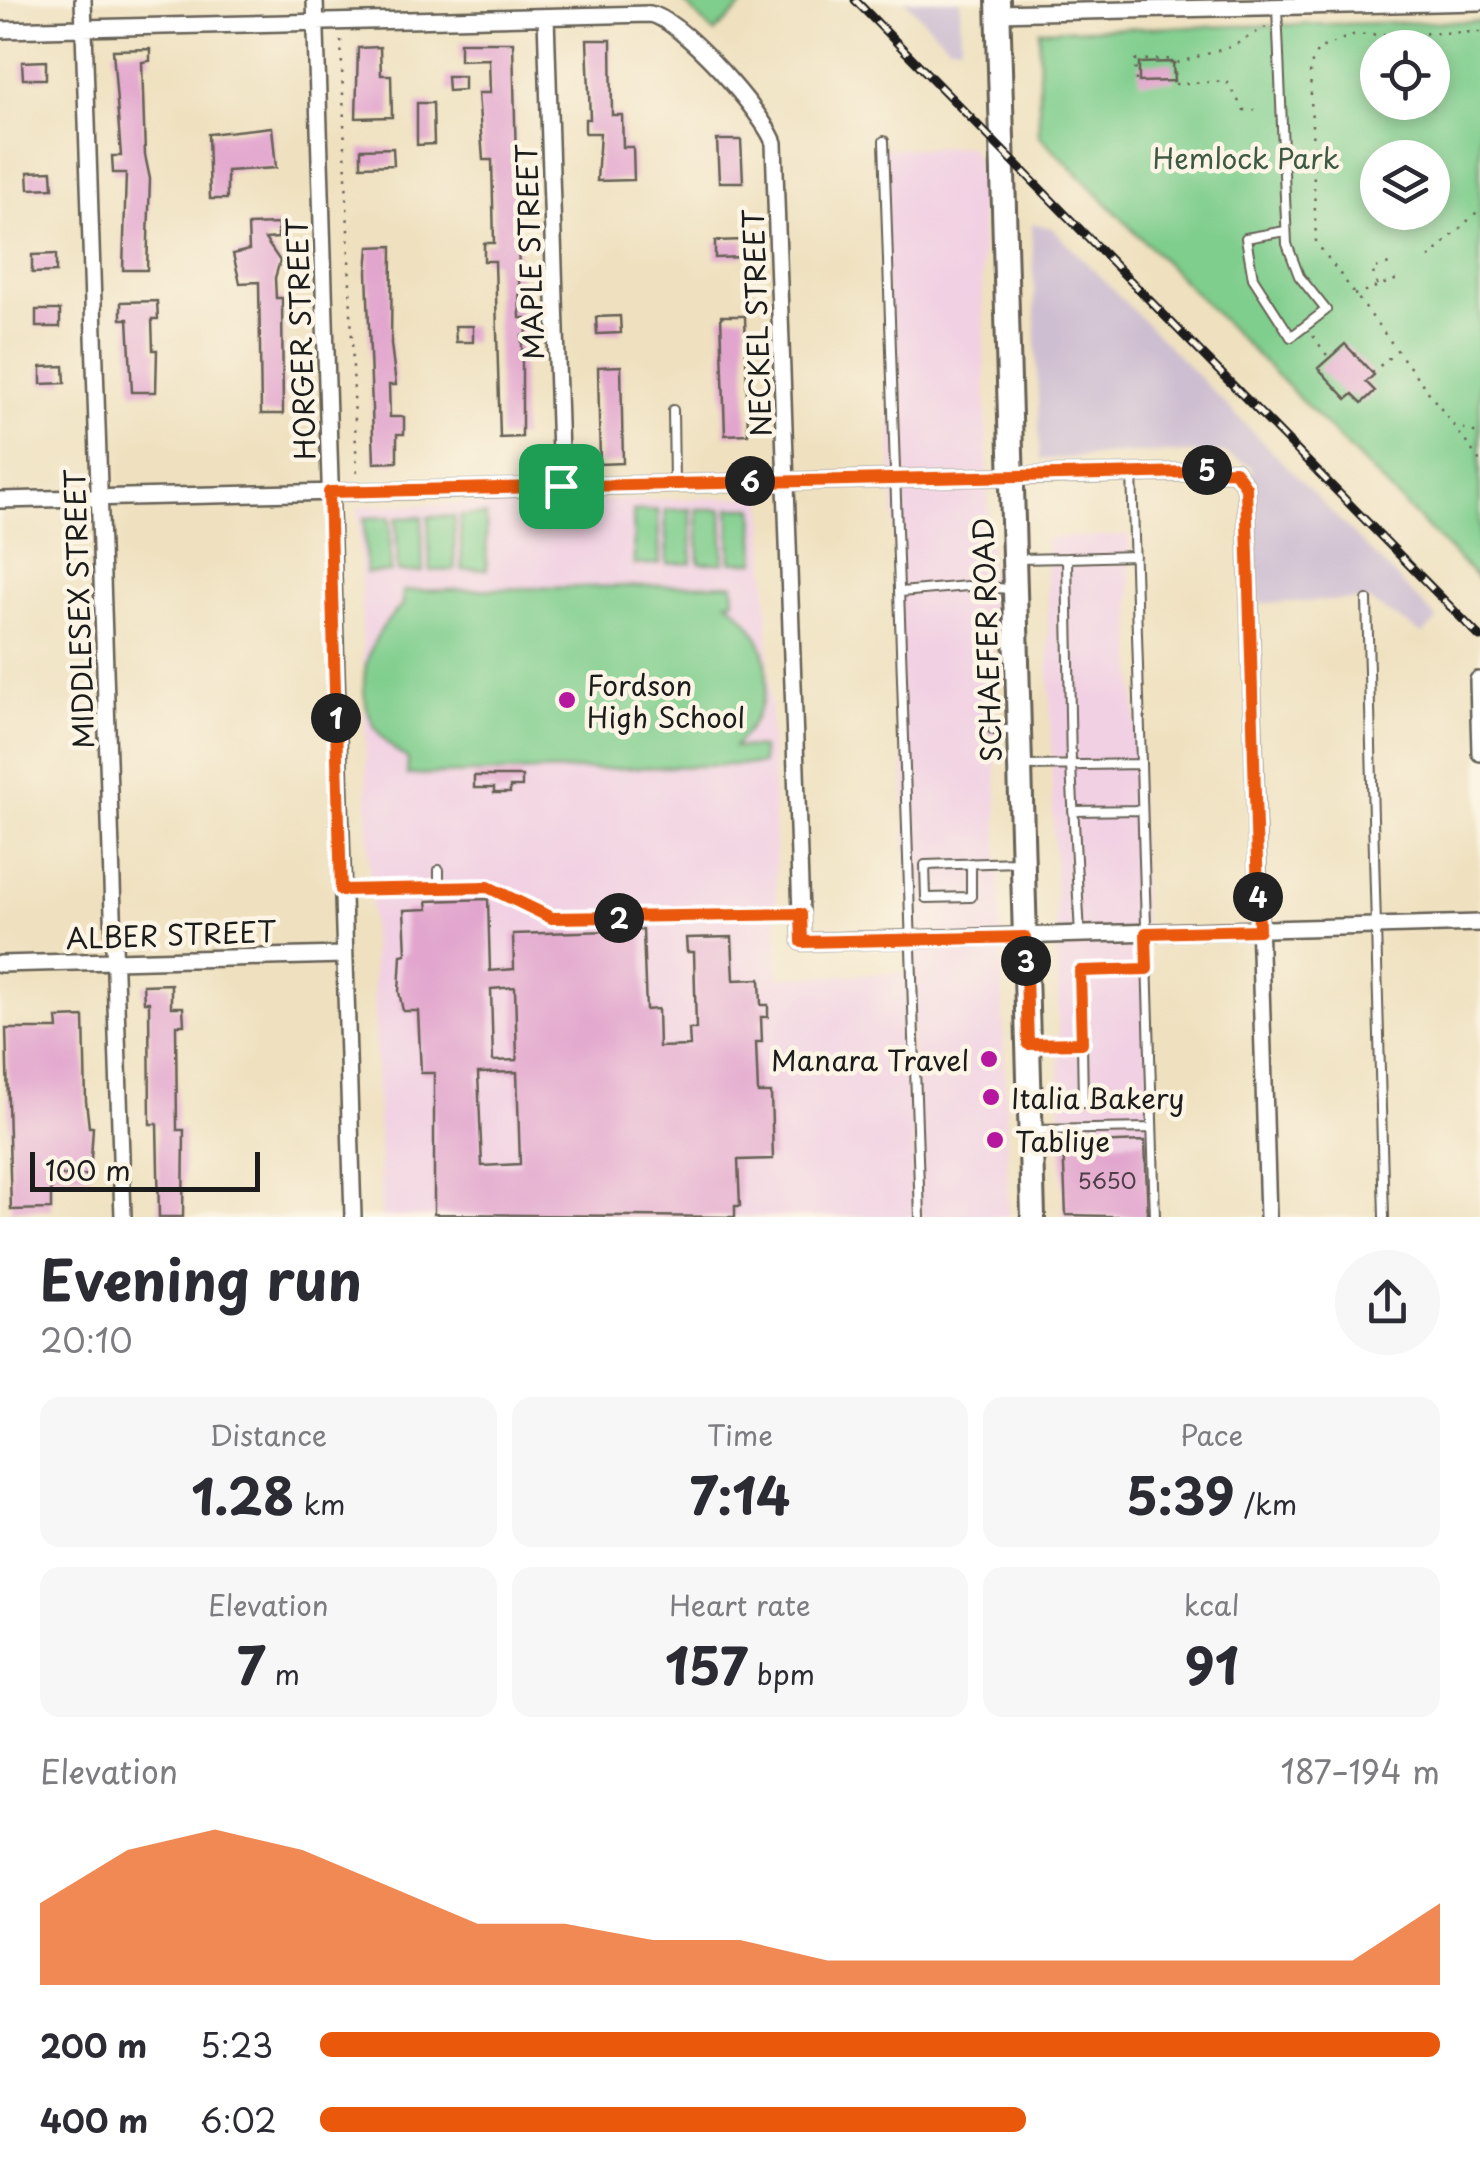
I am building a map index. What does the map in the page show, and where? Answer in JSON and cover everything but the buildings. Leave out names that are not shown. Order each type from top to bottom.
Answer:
[{"type":"main road","name":"SCHAEFER ROAD","points":[[998,6],[1033,1217]]},
{"type":"street","name":"MIDDLESEX STREET","points":[[83,0],[123,1217]]},
{"type":"street","name":"HORGER STREET","points":[[314,0],[353,1217]]},
{"type":"street","points":[[998,6],[1229,4],[1278,8],[1480,2]]},
{"type":"street","name":"NECKEL STREET","points":[[0,30],[657,15],[672,24],[764,120],[774,143],[802,942],[911,940]]},
{"type":"street","name":"MAPLE STREET","points":[[546,17],[561,486]]},
{"type":"street","points":[[0,500],[1228,470],[1241,476],[1246,487],[1268,1217]]},
{"type":"street","points":[[1478,680],[1480,752]]},
{"type":"street","points":[[911,940],[1480,923]]},
{"type":"street","name":"ALBER STREET","points":[[0,964],[343,955]]},
{"type":"lane","points":[[1278,8],[1285,231],[1299,276],[1326,310],[1291,337],[1253,278],[1246,238],[1285,231]]},
{"type":"lane","points":[[884,141],[920,1217]]},
{"type":"lane","points":[[673,410],[674,483]]},
{"type":"lane","points":[[1132,472],[1155,1217]]},
{"type":"lane","points":[[1012,559],[1134,556]]},
{"type":"lane","points":[[1067,558],[1071,766],[1080,935]]},
{"type":"lane","points":[[901,592],[966,586],[1013,589]]},
{"type":"lane","points":[[1367,600],[1384,1217]]},
{"type":"lane","points":[[991,639],[1016,638]]},
{"type":"lane","points":[[994,730],[1020,730]]},
{"type":"lane","points":[[1020,766],[1141,764]]},
{"type":"lane","points":[[1074,812],[1142,810]]},
{"type":"lane","points":[[970,863],[971,897],[926,898],[924,865],[970,863],[1023,862]]},
{"type":"lane","points":[[439,870],[439,888]]},
{"type":"lane","points":[[341,890],[502,890],[524,908],[552,918],[801,914]]},
{"type":"lane","points":[[1147,969],[1080,971],[1082,1043],[1084,1103],[1151,1102]]},
{"type":"lane","points":[[1028,1044],[1082,1043]]},
{"type":"lane","points":[[1030,1130],[1152,1128]]},
{"type":"path","points":[[1174,63],[1233,46],[1267,26]]},
{"type":"path","points":[[1480,32],[1354,35],[1318,49],[1310,66],[1316,242],[1352,296],[1480,461]]},
{"type":"path","points":[[341,33],[357,480]]},
{"type":"path","points":[[1136,81],[1135,60],[1174,59],[1176,84],[1226,81],[1244,110],[1255,110]]},
{"type":"path","points":[[1429,258],[1480,209]]},
{"type":"path","points":[[1378,286],[1372,270],[1392,264]]},
{"type":"path","points":[[1352,296],[1398,279]]},
{"type":"path","points":[[1312,335],[1330,358]]},
{"type":"path","points":[[1372,373],[1396,352]]},
{"type":"path","points":[[1452,426],[1480,434]]},
{"type":"shaded area","points":[[904,0],[960,0],[961,45],[948,45]]},
{"type":"shaded area","points":[[969,146],[979,163],[1009,1217],[920,1217],[880,149]]},
{"type":"shaded area","points":[[1032,223],[1052,228],[1438,620],[1423,634],[1367,600],[1259,603],[1252,467],[1224,453],[1132,453],[1040,460]]},
{"type":"shaded area","name":"Fordson High School","points":[[764,497],[779,977],[908,973],[915,1217],[381,1217],[358,506]]},
{"type":"shaded area","points":[[1129,535],[1155,1217],[1063,1217],[1046,538]]},
{"type":"green space","points":[[682,0],[749,0],[714,33]]},
{"type":"green space","name":"Hemlock Park","points":[[1480,21],[1480,581],[1039,135],[1039,30]]},
{"type":"green space","points":[[729,508],[754,508],[756,562],[731,562]]},
{"type":"green space","points":[[691,509],[692,563],[667,564],[665,510]]},
{"type":"green space","points":[[697,509],[722,509],[724,563],[699,563]]},
{"type":"green space","points":[[658,510],[660,564],[634,565],[633,511]]},
{"type":"green space","points":[[486,515],[487,569],[462,570],[460,516]]},
{"type":"green space","points":[[454,516],[455,570],[430,571],[428,517]]},
{"type":"green space","points":[[390,517],[391,572],[366,573],[364,518]]},
{"type":"green space","points":[[422,517],[423,572],[398,572],[396,518]]},
{"type":"green space","points":[[733,584],[734,600],[727,601],[757,635],[767,672],[759,710],[734,747],[762,748],[762,764],[407,775],[408,759],[388,744],[374,726],[366,706],[367,663],[386,622],[403,605],[403,591]]},
{"type":"railway","points":[[855,0],[1480,637]]},
{"type":"place","name":"Fordson High School","points":[[567,700]]},
{"type":"place","name":"Manara Travel","points":[[989,1059]]},
{"type":"place","name":"Italia Bakery","points":[[991,1097]]},
{"type":"place","name":"Tabliye","points":[[995,1140]]},
{"type":"route","points":[[1235,471],[1246,487],[1259,930],[1146,933],[1147,969],[1080,971],[1082,1043],[1028,1044],[1025,937],[802,942],[801,914],[552,918],[524,908],[502,890],[488,887],[341,890],[329,492],[561,486],[1235,471]]}]
